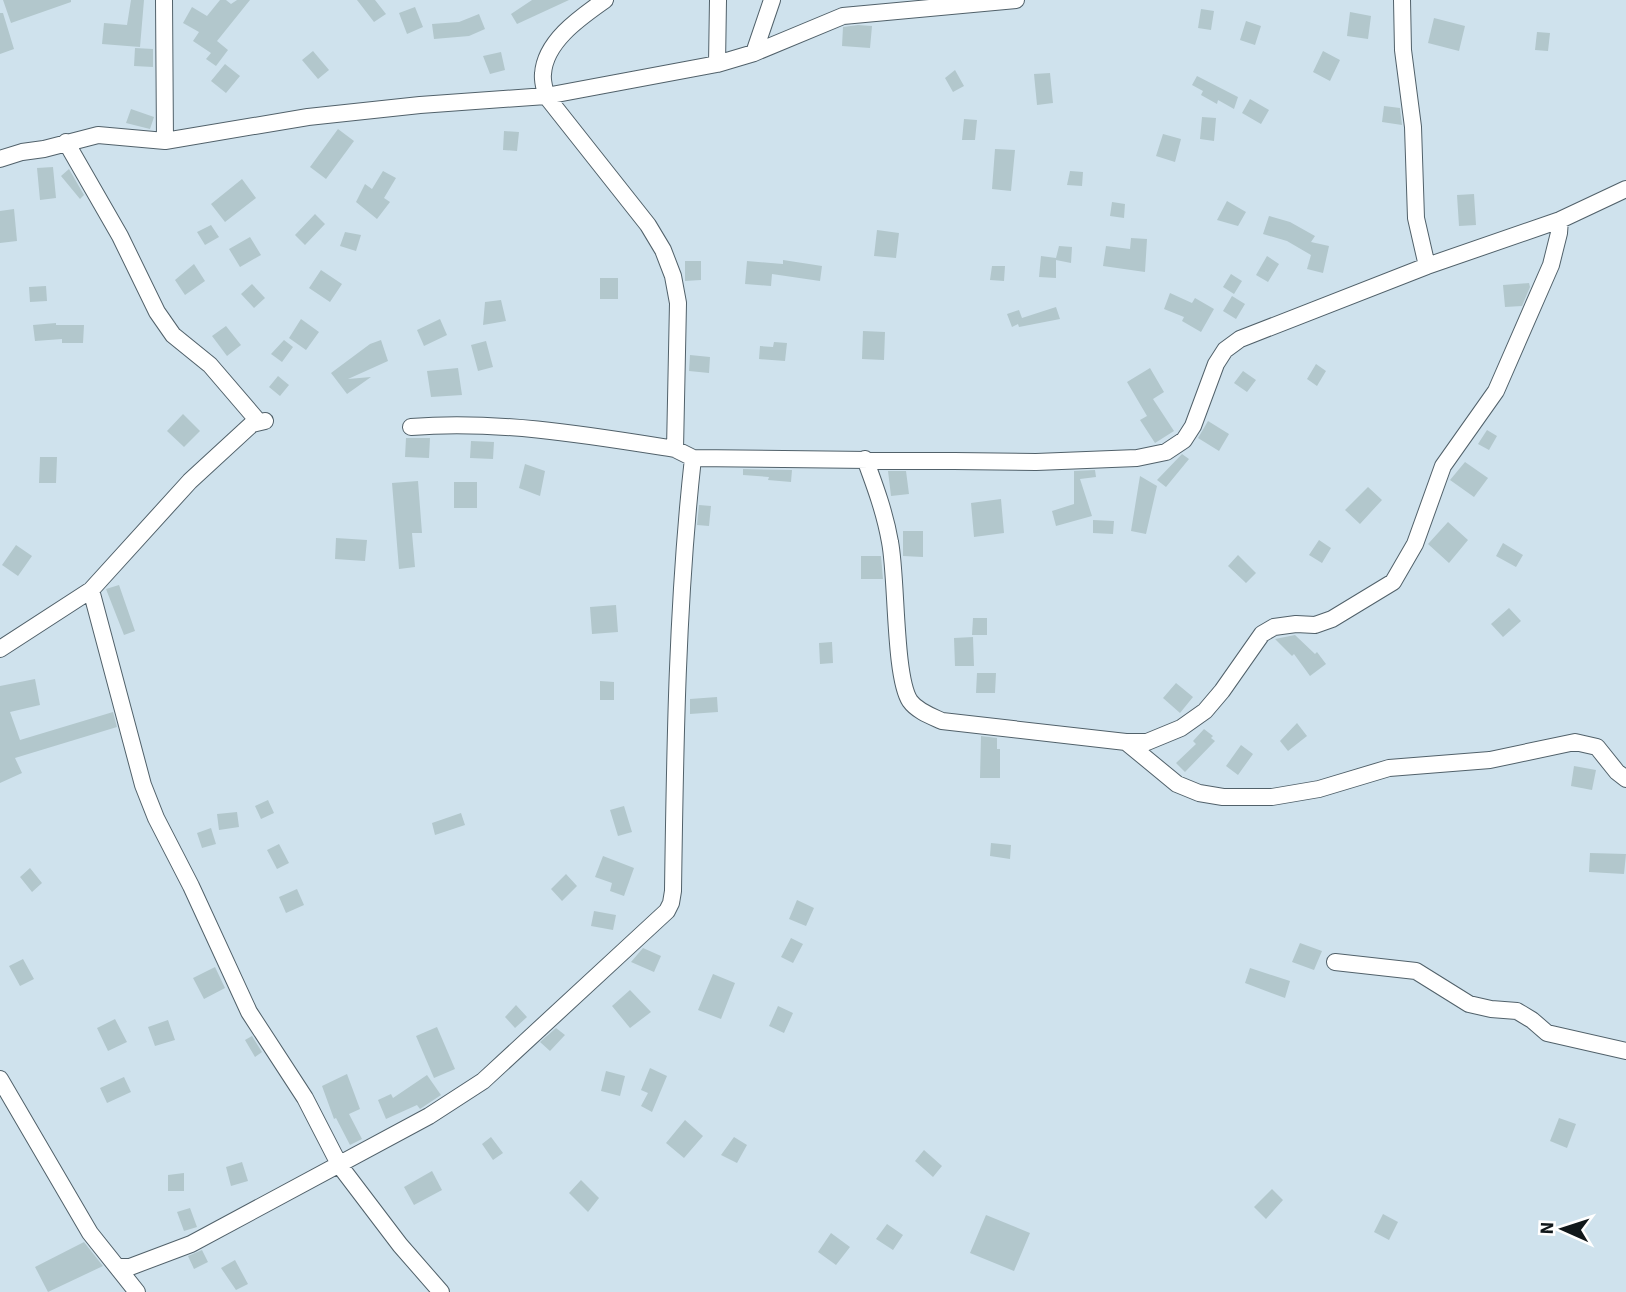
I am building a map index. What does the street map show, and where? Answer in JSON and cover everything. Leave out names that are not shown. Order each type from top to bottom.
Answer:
[{"type":"street","points":[[164,0],[165,141]]},
{"type":"street","points":[[605,0],[569,26],[545,60],[542,76],[546,96],[648,225],[663,250],[673,276],[678,303],[675,449]]},
{"type":"street","points":[[718,0],[718,65]]},
{"type":"street","points":[[754,53],[772,0]]},
{"type":"street","points":[[0,159],[98,135],[165,141],[308,117],[420,105],[546,96],[718,65],[842,16],[1016,0]]},
{"type":"street","points":[[1402,0],[1403,50],[1413,127],[1416,218],[1427,266]]},
{"type":"street","points":[[0,649],[91,590],[190,481],[251,424],[261,421],[210,365],[173,335],[157,312],[120,236],[66,142]]},
{"type":"street","points":[[411,427],[450,424],[500,425],[675,449],[693,458],[1036,462],[1138,457],[1166,452],[1184,440],[1193,426],[1216,364],[1225,350],[1240,339],[1427,266],[1560,220],[1626,189]]},
{"type":"street","points":[[865,459],[882,505],[890,541],[901,667],[909,699],[916,708],[942,720],[1126,742],[1147,742],[1181,728],[1205,712],[1223,691],[1262,634],[1274,627],[1315,625],[1332,619],[1393,582],[1415,544],[1443,466],[1496,391],[1551,265],[1560,220]]},
{"type":"street","points":[[119,1267],[130,1266],[191,1244],[429,1116],[483,1081],[662,917],[671,903],[675,706],[686,521],[693,458]]},
{"type":"street","points":[[91,590],[143,785],[156,818],[191,886],[249,1012],[306,1098],[340,1166],[400,1245],[441,1292]]},
{"type":"street","points":[[1126,742],[1177,784],[1199,793],[1223,797],[1272,797],[1307,791],[1389,768],[1489,760],[1574,742],[1597,747],[1616,772],[1626,779]]},
{"type":"street","points":[[1335,962],[1416,971],[1469,1004],[1517,1012],[1547,1033],[1626,1051]]},
{"type":"street","points":[[0,1079],[90,1233],[137,1292]]},
{"type":"building","points":[[3,0],[71,0],[71,2],[11,23]]},
{"type":"building","points":[[131,0],[144,0],[140,47],[102,44],[104,23],[127,25]]},
{"type":"building","points":[[220,0],[231,4],[237,0],[250,0],[217,41],[228,50],[216,66],[206,59],[211,53],[193,41],[199,32],[183,23],[192,7],[207,16]]},
{"type":"building","points":[[357,0],[375,0],[386,14],[374,22]]},
{"type":"building","points":[[532,0],[569,0],[517,24],[511,14]]},
{"type":"building","points":[[415,7],[423,27],[407,34],[399,13]]},
{"type":"building","points":[[1201,9],[1214,11],[1211,30],[1198,28]]},
{"type":"building","points":[[1350,12],[1371,16],[1368,39],[1347,36]]},
{"type":"building","points":[[0,13],[3,13],[14,49],[0,54]]},
{"type":"building","points":[[479,14],[485,29],[469,36],[434,39],[432,24],[459,22]]},
{"type":"building","points":[[1434,18],[1465,26],[1459,51],[1428,43]]},
{"type":"building","points":[[1246,21],[1261,26],[1255,45],[1240,40]]},
{"type":"building","points":[[872,26],[870,48],[842,46],[843,27]]},
{"type":"building","points":[[1537,32],[1550,33],[1548,51],[1535,50]]},
{"type":"building","points":[[135,48],[153,49],[153,67],[134,66]]},
{"type":"building","points":[[313,51],[329,70],[318,79],[302,60]]},
{"type":"building","points":[[1323,51],[1340,60],[1330,81],[1313,72]]},
{"type":"building","points":[[501,52],[505,70],[490,74],[483,56]]},
{"type":"building","points":[[225,64],[240,76],[226,93],[211,81]]},
{"type":"building","points":[[955,70],[964,86],[953,92],[945,78]]},
{"type":"building","points":[[1050,73],[1053,103],[1037,105],[1034,74]]},
{"type":"building","points":[[1197,76],[1238,97],[1234,109],[1201,95],[1203,91],[1192,85]]},
{"type":"building","points":[[1250,99],[1269,110],[1261,124],[1242,113]]},
{"type":"building","points":[[1384,106],[1400,108],[1402,125],[1382,122]]},
{"type":"building","points":[[131,109],[154,117],[150,129],[126,123]]},
{"type":"building","points":[[1202,117],[1216,118],[1214,141],[1200,139]]},
{"type":"building","points":[[964,119],[977,120],[975,140],[962,140]]},
{"type":"building","points":[[338,129],[354,141],[326,179],[310,167]]},
{"type":"building","points":[[504,131],[519,132],[517,151],[503,150]]},
{"type":"building","points":[[1163,134],[1181,139],[1175,162],[1156,156]]},
{"type":"building","points":[[995,149],[1015,150],[1011,191],[992,189]]},
{"type":"building","points":[[53,167],[56,198],[40,200],[37,168]]},
{"type":"building","points":[[69,169],[84,195],[80,199],[61,176]]},
{"type":"building","points":[[383,171],[396,178],[384,198],[390,202],[377,219],[356,202],[365,184],[372,189]]},
{"type":"building","points":[[1070,171],[1083,172],[1082,186],[1067,185]]},
{"type":"building","points":[[242,179],[256,198],[225,222],[211,204]]},
{"type":"building","points":[[1474,194],[1476,225],[1459,226],[1457,195]]},
{"type":"building","points":[[1227,201],[1246,212],[1238,226],[1217,220]]},
{"type":"building","points":[[1112,202],[1125,204],[1124,218],[1110,216]]},
{"type":"building","points":[[14,209],[17,241],[0,243],[0,211]]},
{"type":"building","points":[[315,214],[325,224],[305,245],[295,235]]},
{"type":"building","points":[[1269,216],[1290,222],[1315,236],[1311,242],[1329,246],[1323,273],[1307,269],[1311,255],[1287,241],[1263,234]]},
{"type":"building","points":[[211,225],[219,237],[205,245],[197,232]]},
{"type":"building","points":[[877,230],[899,233],[896,258],[874,256]]},
{"type":"building","points":[[345,232],[361,235],[356,251],[340,246]]},
{"type":"building","points":[[250,237],[261,255],[240,267],[229,249]]},
{"type":"building","points":[[1131,238],[1147,239],[1145,272],[1103,266],[1106,246],[1130,249]]},
{"type":"building","points":[[1059,246],[1072,247],[1071,263],[1056,260],[1056,278],[1039,277],[1041,256],[1056,258]]},
{"type":"building","points":[[1267,256],[1279,264],[1268,282],[1256,275]]},
{"type":"building","points":[[783,260],[822,266],[820,281],[772,274],[771,286],[745,284],[747,261],[783,264]]},
{"type":"building","points":[[685,261],[701,261],[701,280],[685,281]]},
{"type":"building","points":[[194,264],[205,281],[185,295],[175,280]]},
{"type":"building","points":[[992,266],[1005,266],[1004,281],[990,280]]},
{"type":"building","points":[[321,270],[342,284],[330,302],[309,288]]},
{"type":"building","points":[[1231,274],[1242,281],[1234,294],[1223,287]]},
{"type":"building","points":[[600,278],[618,278],[618,299],[600,299]]},
{"type":"building","points":[[1529,283],[1530,287],[1522,306],[1505,307],[1503,285]]},
{"type":"building","points":[[252,284],[265,298],[254,308],[241,294]]},
{"type":"building","points":[[46,286],[47,301],[30,302],[29,287]]},
{"type":"building","points":[[1170,293],[1192,303],[1195,298],[1214,309],[1201,332],[1182,321],[1184,317],[1164,309]]},
{"type":"building","points":[[1232,296],[1245,304],[1236,319],[1223,311]]},
{"type":"building","points":[[501,300],[506,321],[483,325],[485,302]]},
{"type":"building","points":[[1056,307],[1060,319],[1019,327],[1018,324],[1012,327],[1007,314],[1019,310],[1022,318]]},
{"type":"building","points":[[301,319],[319,332],[306,350],[289,338]]},
{"type":"building","points":[[440,319],[447,335],[424,346],[417,330]]},
{"type":"building","points":[[33,325],[84,325],[83,343],[62,343],[62,339],[35,341]]},
{"type":"building","points":[[226,326],[241,345],[227,356],[212,336]]},
{"type":"building","points":[[863,331],[885,332],[884,360],[862,359]]},
{"type":"building","points":[[284,340],[293,347],[282,362],[271,354]]},
{"type":"building","points":[[381,340],[388,361],[348,379],[371,377],[347,394],[331,373],[370,344]]},
{"type":"building","points":[[486,341],[493,367],[478,371],[471,345]]},
{"type":"building","points":[[774,342],[787,343],[785,361],[759,359],[760,346],[773,347]]},
{"type":"building","points":[[690,355],[710,357],[709,373],[689,371]]},
{"type":"building","points":[[1316,364],[1326,371],[1317,386],[1307,379]]},
{"type":"building","points":[[458,368],[462,395],[431,397],[427,371]]},
{"type":"building","points":[[1150,368],[1164,392],[1153,399],[1174,431],[1155,443],[1140,420],[1147,416],[1127,382]]},
{"type":"building","points":[[1243,371],[1256,380],[1247,392],[1234,383]]},
{"type":"building","points":[[278,376],[289,385],[280,396],[269,387]]},
{"type":"building","points":[[183,414],[200,431],[184,447],[167,431]]},
{"type":"building","points":[[1208,421],[1229,434],[1219,451],[1198,438]]},
{"type":"building","points":[[1487,430],[1497,436],[1489,450],[1478,444]]},
{"type":"building","points":[[406,438],[430,438],[429,458],[405,457]]},
{"type":"building","points":[[471,441],[494,442],[493,459],[470,458]]},
{"type":"building","points":[[1182,454],[1189,459],[1166,487],[1157,480]]},
{"type":"building","points":[[40,457],[57,457],[56,483],[39,483]]},
{"type":"building","points":[[1465,462],[1488,478],[1474,497],[1450,480]]},
{"type":"building","points":[[525,464],[545,471],[540,496],[519,488]]},
{"type":"building","points":[[743,469],[792,470],[791,482],[743,475]]},
{"type":"building","points":[[1095,470],[1096,477],[1080,479],[1092,516],[1056,526],[1052,511],[1074,504],[1074,471]]},
{"type":"building","points":[[888,471],[906,471],[909,494],[891,496]]},
{"type":"building","points":[[1140,476],[1157,486],[1146,534],[1131,531]]},
{"type":"building","points":[[418,481],[422,533],[412,533],[415,567],[399,569],[392,483]]},
{"type":"building","points":[[454,482],[477,482],[477,508],[454,508]]},
{"type":"building","points":[[1368,487],[1382,500],[1360,524],[1345,510]]},
{"type":"building","points":[[1001,499],[1004,533],[974,537],[971,503]]},
{"type":"building","points":[[699,505],[711,506],[709,526],[697,525]]},
{"type":"building","points":[[1093,520],[1114,521],[1113,534],[1093,533]]},
{"type":"building","points":[[1448,522],[1468,540],[1449,563],[1428,544]]},
{"type":"building","points":[[903,531],[923,531],[923,557],[903,556]]},
{"type":"building","points":[[336,538],[367,540],[365,561],[335,559]]},
{"type":"building","points":[[1319,540],[1331,548],[1322,563],[1309,555]]},
{"type":"building","points":[[1503,543],[1523,555],[1516,567],[1496,556]]},
{"type":"building","points":[[16,545],[32,556],[18,576],[2,565]]},
{"type":"building","points":[[1238,555],[1256,573],[1246,583],[1228,566]]},
{"type":"building","points":[[861,556],[881,556],[883,579],[861,579]]},
{"type":"building","points":[[119,585],[135,631],[124,635],[106,589]]},
{"type":"building","points":[[616,605],[618,632],[592,634],[590,607]]},
{"type":"building","points":[[1509,608],[1521,621],[1503,637],[1491,624]]},
{"type":"building","points":[[973,618],[987,618],[987,635],[972,635]]},
{"type":"building","points":[[1295,635],[1315,654],[1317,652],[1326,664],[1310,676],[1294,654],[1292,656],[1275,639]]},
{"type":"building","points":[[973,637],[974,666],[955,666],[954,638]]},
{"type":"building","points":[[832,642],[833,663],[820,664],[819,643]]},
{"type":"building","points":[[977,673],[996,673],[995,693],[976,693]]},
{"type":"building","points":[[35,679],[40,705],[10,712],[20,740],[113,712],[117,727],[15,758],[22,773],[0,783],[0,686]]},
{"type":"building","points":[[600,681],[614,682],[614,700],[600,700]]},
{"type":"building","points":[[1176,683],[1193,697],[1180,713],[1163,698]]},
{"type":"building","points":[[717,697],[718,712],[690,714],[690,699]]},
{"type":"building","points":[[1297,723],[1307,736],[1288,751],[1280,741]]},
{"type":"building","points":[[1204,729],[1215,741],[1185,772],[1176,763],[1196,744],[1193,741]]},
{"type":"building","points":[[981,736],[997,738],[997,749],[1000,749],[1000,778],[980,778]]},
{"type":"building","points":[[1241,745],[1253,754],[1238,775],[1226,766]]},
{"type":"building","points":[[1574,766],[1596,770],[1592,790],[1571,786]]},
{"type":"building","points":[[268,800],[274,813],[261,819],[255,806]]},
{"type":"building","points":[[624,806],[632,832],[618,836],[610,810]]},
{"type":"building","points":[[237,812],[239,827],[219,830],[217,814]]},
{"type":"building","points":[[461,813],[465,825],[435,835],[432,823]]},
{"type":"building","points":[[211,828],[216,844],[202,848],[197,833]]},
{"type":"building","points":[[991,843],[1011,845],[1010,859],[990,856]]},
{"type":"building","points":[[279,844],[289,863],[277,869],[267,850]]},
{"type":"building","points":[[1590,853],[1626,854],[1624,874],[1589,872]]},
{"type":"building","points":[[603,856],[634,868],[624,896],[610,891],[612,883],[595,877]]},
{"type":"building","points":[[30,868],[42,883],[32,892],[20,877]]},
{"type":"building","points":[[566,874],[577,886],[562,901],[551,889]]},
{"type":"building","points":[[297,889],[304,905],[286,913],[279,897]]},
{"type":"building","points":[[797,900],[814,908],[806,926],[789,919]]},
{"type":"building","points":[[594,911],[616,915],[613,930],[591,926]]},
{"type":"building","points":[[791,938],[803,944],[793,963],[781,957]]},
{"type":"building","points":[[1300,943],[1322,951],[1314,970],[1292,962]]},
{"type":"building","points":[[643,948],[661,956],[654,972],[631,962]]},
{"type":"building","points":[[23,959],[34,979],[20,986],[9,966]]},
{"type":"building","points":[[215,967],[225,988],[204,999],[193,978]]},
{"type":"building","points":[[1250,968],[1290,981],[1285,998],[1245,983]]},
{"type":"building","points":[[713,974],[735,983],[721,1019],[698,1010]]},
{"type":"building","points":[[630,990],[651,1012],[630,1028],[612,1006]]},
{"type":"building","points":[[516,1005],[527,1017],[515,1028],[505,1017]]},
{"type":"building","points":[[778,1006],[793,1013],[784,1033],[769,1026]]},
{"type":"building","points":[[115,1019],[127,1042],[108,1051],[97,1028]]},
{"type":"building","points":[[168,1020],[175,1040],[155,1046],[148,1027]]},
{"type":"building","points":[[437,1027],[455,1069],[434,1078],[416,1036]]},
{"type":"building","points":[[556,1028],[565,1035],[550,1051],[540,1042]]},
{"type":"building","points":[[252,1036],[262,1052],[255,1057],[245,1040]]},
{"type":"building","points":[[650,1068],[667,1076],[652,1112],[641,1106],[648,1093],[641,1090]]},
{"type":"building","points":[[606,1071],[625,1076],[620,1096],[601,1091]]},
{"type":"building","points":[[347,1074],[360,1109],[349,1114],[362,1139],[350,1145],[336,1118],[334,1119],[322,1086]]},
{"type":"building","points":[[427,1075],[441,1095],[420,1109],[417,1105],[386,1119],[378,1100],[391,1094],[393,1098]]},
{"type":"building","points":[[124,1077],[131,1092],[107,1103],[100,1088]]},
{"type":"building","points":[[1559,1118],[1576,1124],[1567,1148],[1550,1141]]},
{"type":"building","points":[[685,1120],[703,1136],[684,1158],[666,1143]]},
{"type":"building","points":[[491,1137],[503,1153],[493,1160],[482,1144]]},
{"type":"building","points":[[734,1137],[747,1145],[737,1163],[721,1155]]},
{"type":"building","points":[[924,1150],[942,1166],[933,1177],[915,1161]]},
{"type":"building","points":[[242,1162],[248,1181],[231,1186],[226,1167]]},
{"type":"building","points":[[432,1171],[442,1190],[414,1205],[404,1187]]},
{"type":"building","points":[[184,1173],[184,1191],[168,1191],[168,1175]]},
{"type":"building","points":[[581,1180],[599,1198],[588,1212],[569,1193]]},
{"type":"building","points":[[1272,1189],[1283,1200],[1266,1219],[1254,1207]]},
{"type":"building","points":[[190,1208],[197,1227],[184,1231],[177,1212]]},
{"type":"building","points":[[1383,1214],[1398,1222],[1389,1240],[1374,1232]]},
{"type":"building","points":[[986,1215],[1030,1233],[1014,1271],[970,1253]]},
{"type":"building","points":[[887,1224],[903,1235],[893,1250],[876,1239]]},
{"type":"building","points":[[831,1233],[850,1247],[836,1265],[818,1252]]},
{"type":"building","points":[[84,1242],[103,1266],[48,1292],[35,1267]]},
{"type":"building","points":[[202,1250],[208,1262],[194,1269],[188,1256]]},
{"type":"building","points":[[235,1260],[248,1284],[236,1290],[221,1268]]}]
